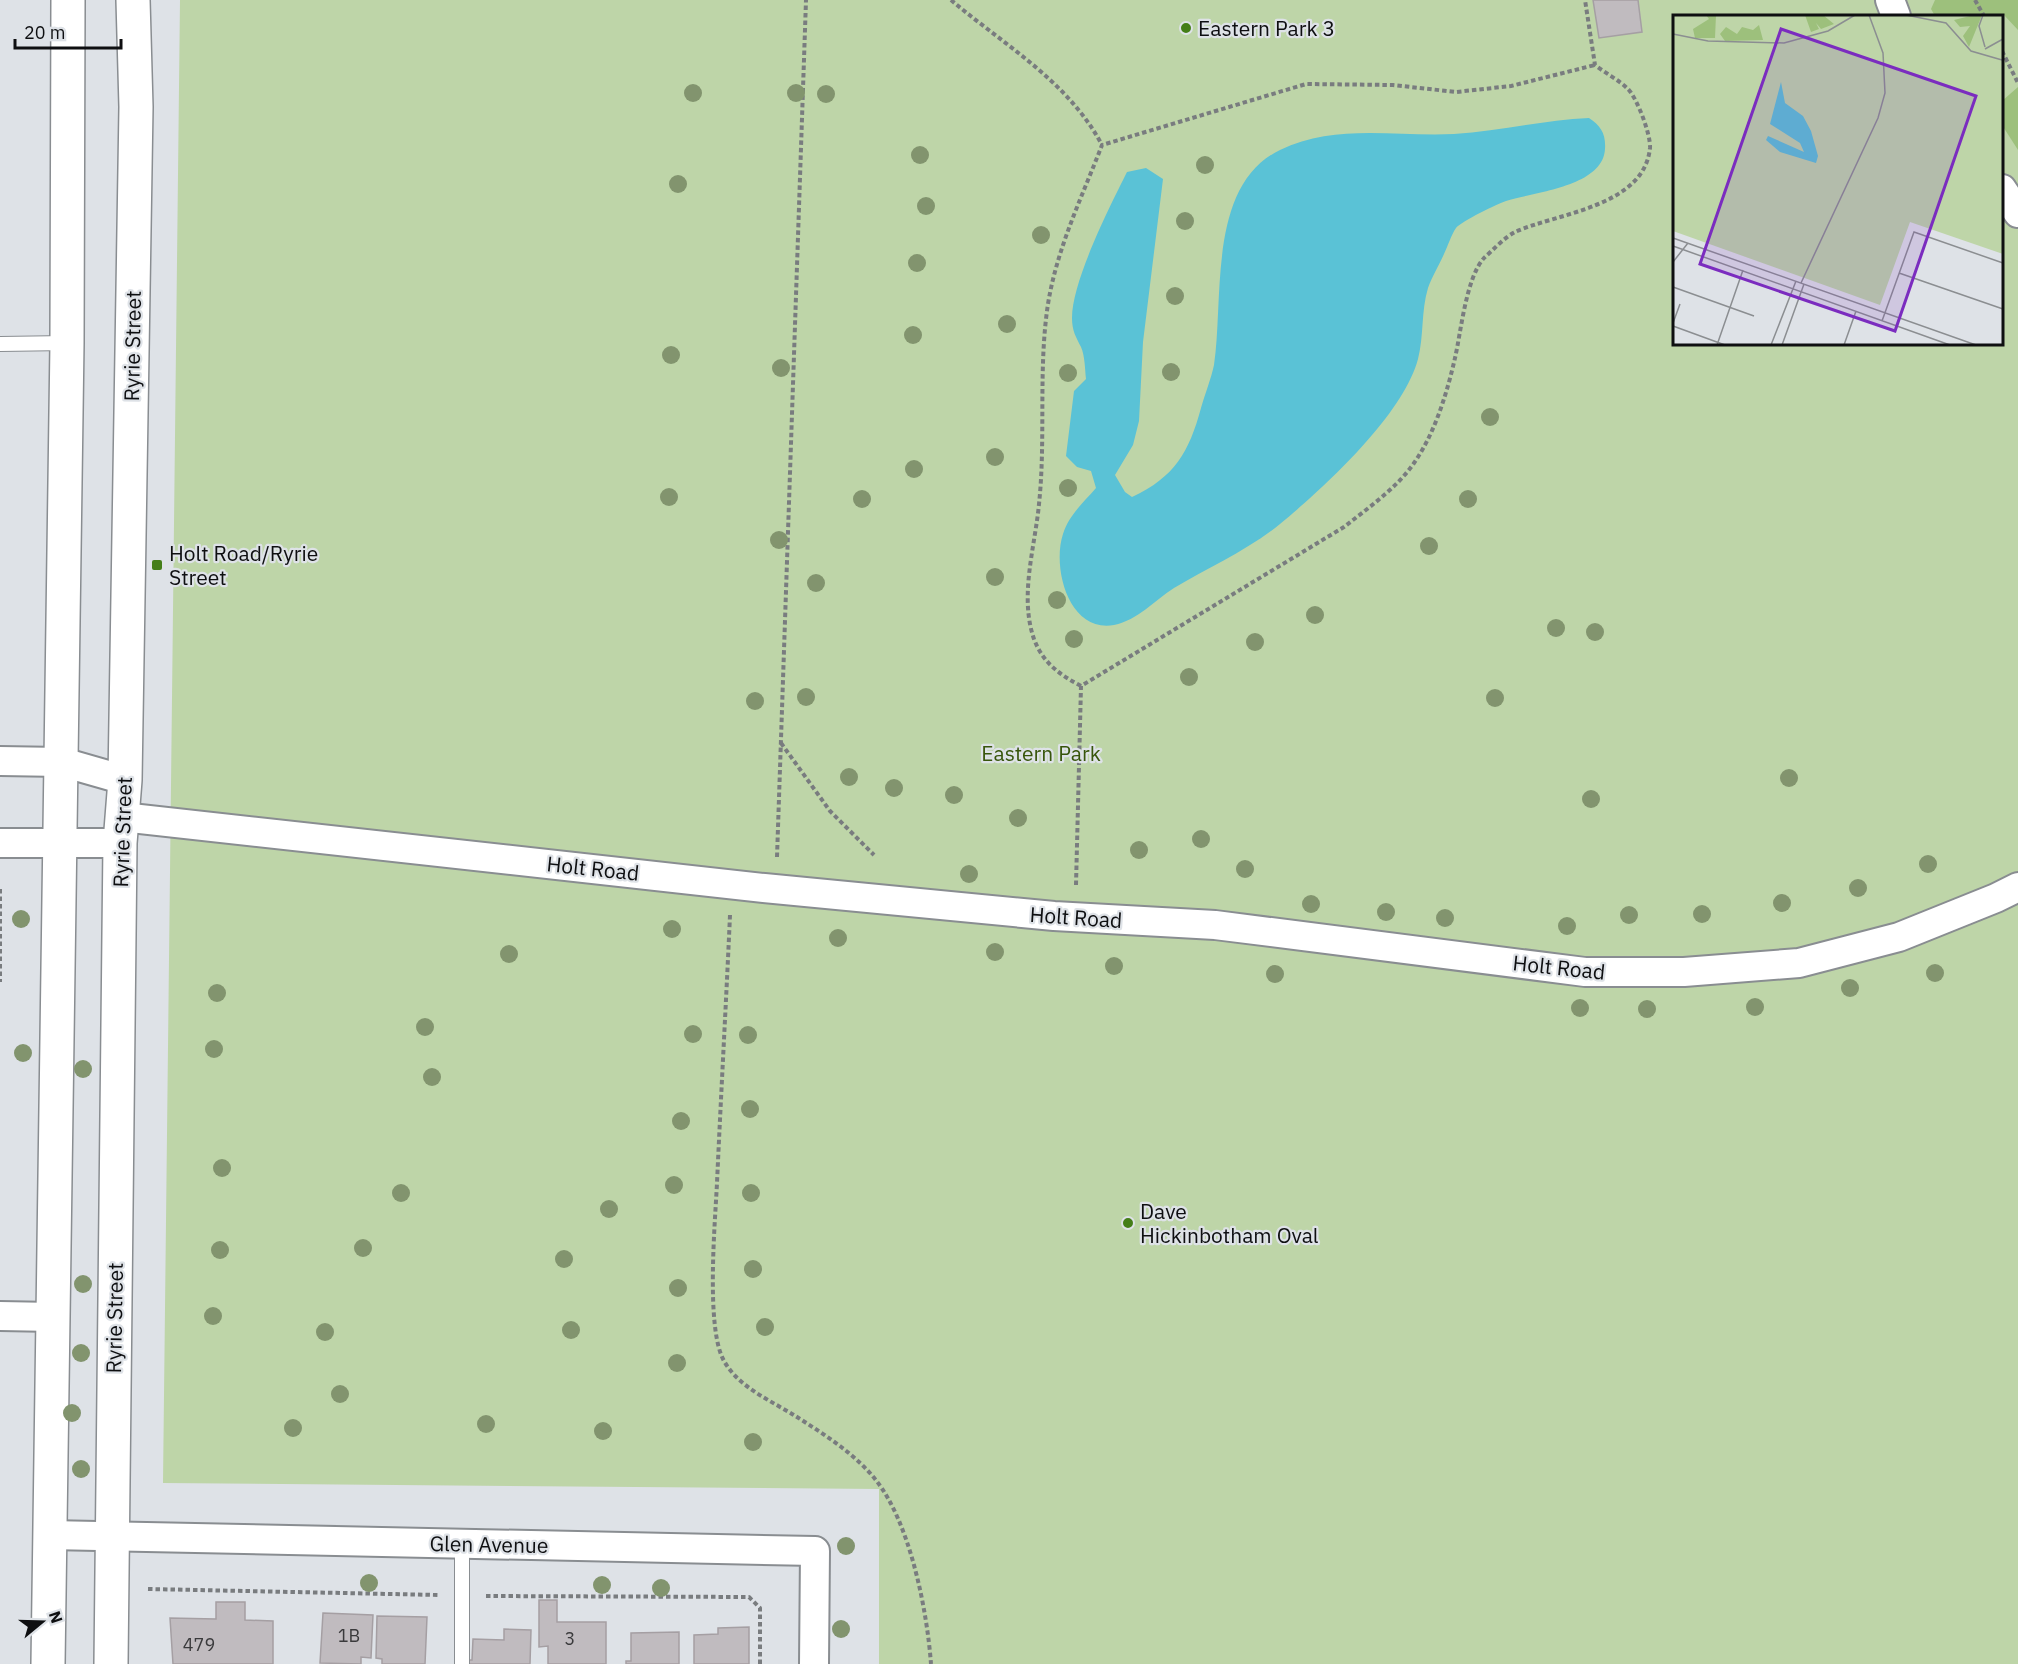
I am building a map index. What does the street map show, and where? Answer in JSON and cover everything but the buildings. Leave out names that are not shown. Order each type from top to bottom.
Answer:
[{"type":"main road","points":[[48,1664],[58,844],[62,762],[68,343],[68,0]]},
{"type":"main road","name":"Ryrie Street","points":[[111,1664],[121,830],[125,780],[136,107],[133,0]]},
{"type":"street","points":[[1890,0],[1896,15]]},
{"type":"street","points":[[2003,192],[2018,213]]},
{"type":"street","points":[[0,761],[62,762],[125,780]]},
{"type":"street","name":"Holt Road","points":[[0,843],[58,844],[121,830],[1075,916],[1215,925],[1585,972],[1684,972],[1799,963],[1899,937],[2018,887]]},
{"type":"street","points":[[0,1316],[54,1317]]},
{"type":"street","name":"Glen Avenue","points":[[49,1535],[815,1551],[814,1664]]},
{"type":"lane","points":[[0,344],[68,343]]},
{"type":"lane","points":[[462,1543],[462,1664]]},
{"type":"path","points":[[951,0],[1050,79],[1080,108],[1101,145]]},
{"type":"path","points":[[1081,686],[1344,527],[1381,497],[1414,463],[1439,413],[1455,357],[1464,305],[1482,260],[1513,233],[1586,210],[1627,189],[1642,170],[1650,148],[1646,123],[1629,90],[1595,65],[1585,0]]},
{"type":"path","points":[[1975,0],[1983,15]]},
{"type":"path","points":[[2003,55],[2018,83]]},
{"type":"path","points":[[1101,145],[1306,84],[1393,85],[1456,92],[1511,86],[1595,65]]},
{"type":"path","points":[[1081,686],[1060,675],[1044,658],[1034,638],[1030,613],[1029,568],[1039,504],[1048,304],[1068,226],[1101,145]]},
{"type":"path","points":[[1075,916],[1081,686]]},
{"type":"path","points":[[780,742],[830,811],[874,855]]},
{"type":"path","points":[[0,890],[0,982]]},
{"type":"green space","name":"Eastern Park","points":[[180,0],[2018,0],[2018,1664],[879,1664],[879,1489],[163,1483]]},
{"type":"green space","points":[[1935,0],[2018,0],[2018,30],[2004,15],[1934,15],[1931,9]]},
{"type":"green space","points":[[2018,87],[2018,150],[2003,127],[2003,100]]},
{"type":"water","points":[[1589,118],[1597,124],[1605,139],[1601,162],[1592,172],[1565,186],[1502,203],[1472,217],[1456,228],[1428,288],[1420,350],[1410,381],[1380,426],[1339,470],[1268,533],[1174,588],[1131,619],[1114,625],[1098,625],[1085,619],[1067,595],[1060,563],[1063,534],[1069,521],[1096,488],[1091,471],[1077,467],[1066,456],[1074,391],[1086,379],[1083,355],[1072,318],[1078,284],[1085,265],[1127,172],[1146,168],[1163,179],[1143,342],[1139,421],[1133,445],[1115,475],[1125,492],[1132,497],[1170,472],[1191,438],[1214,365],[1223,246],[1230,216],[1240,189],[1257,167],[1280,150],[1322,137],[1366,133],[1454,134]]},
{"type":"place","name":"Eastern Park 3","points":[[1186,28]]},
{"type":"place","name":"Holt Road/Ryrie Street","points":[[157,565]]},
{"type":"place","name":"Dave Hickinbotham Oval","points":[[1128,1223]]}]
